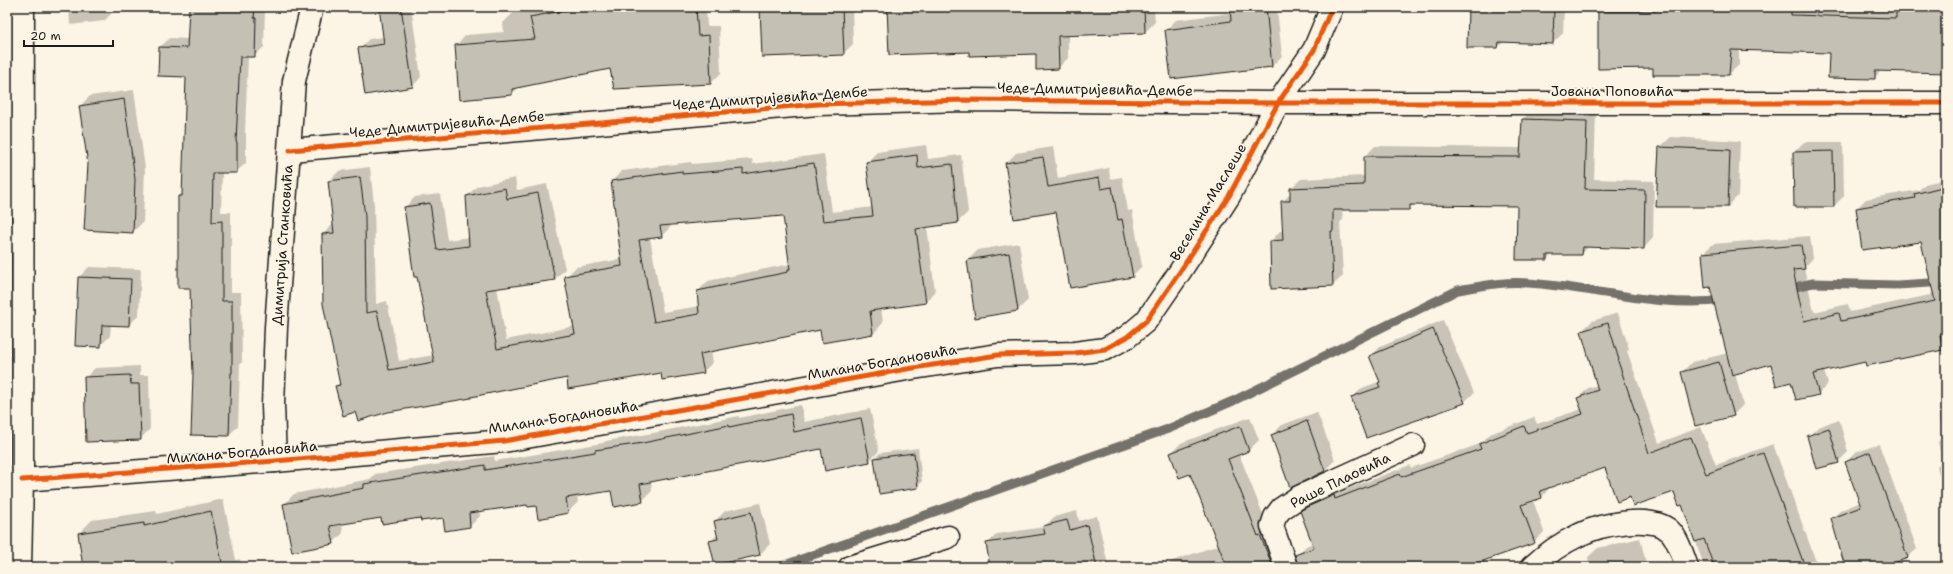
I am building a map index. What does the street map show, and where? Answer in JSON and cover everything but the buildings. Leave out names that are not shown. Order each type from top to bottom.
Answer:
[{"type":"street","points":[[20,567],[16,492],[14,405],[14,150],[23,7]]},
{"type":"street","name":"Димитрија Станковића","points":[[275,461],[274,405],[276,327],[294,81],[312,7]]},
{"type":"street","name":"Веселина Маслеше","points":[[1105,349],[1127,338],[1146,321],[1229,196],[1278,103],[1314,50],[1332,7]]},
{"type":"street","name":"Чеде Димитријевића Дембе","points":[[290,150],[818,104],[965,100],[1278,103]]},
{"type":"street","name":"Јована Поповића","points":[[1278,103],[1946,103]]},
{"type":"street","name":"Милана Богдановића","points":[[16,492],[275,461],[504,441],[930,366],[998,356],[1075,354],[1105,349]]},
{"type":"street","name":"Раше Плаовића","points":[[1286,567],[1272,526],[1275,517],[1281,509],[1299,496],[1413,445]]},
{"type":"street","points":[[1532,567],[1545,555],[1580,534],[1622,523],[1643,521],[1658,524],[1670,532],[1687,567]]},
{"type":"street","points":[[850,567],[948,537]]},
{"type":"waterway","points":[[1786,289],[1813,283],[1897,285],[1946,282]]},
{"type":"waterway","points":[[779,567],[1168,429],[1233,401],[1458,290],[1493,284],[1519,283],[1552,285],[1651,300],[1675,302],[1724,300]]},
{"type":"cycle path","points":[[22,480],[275,461],[504,441],[907,369],[998,355],[1075,353],[1105,349],[1127,337],[1146,321],[1179,273],[1229,196],[1278,103],[1314,50],[1332,7]]},
{"type":"cycle path","points":[[290,150],[818,104],[965,100],[1278,103],[1946,103]]}]
